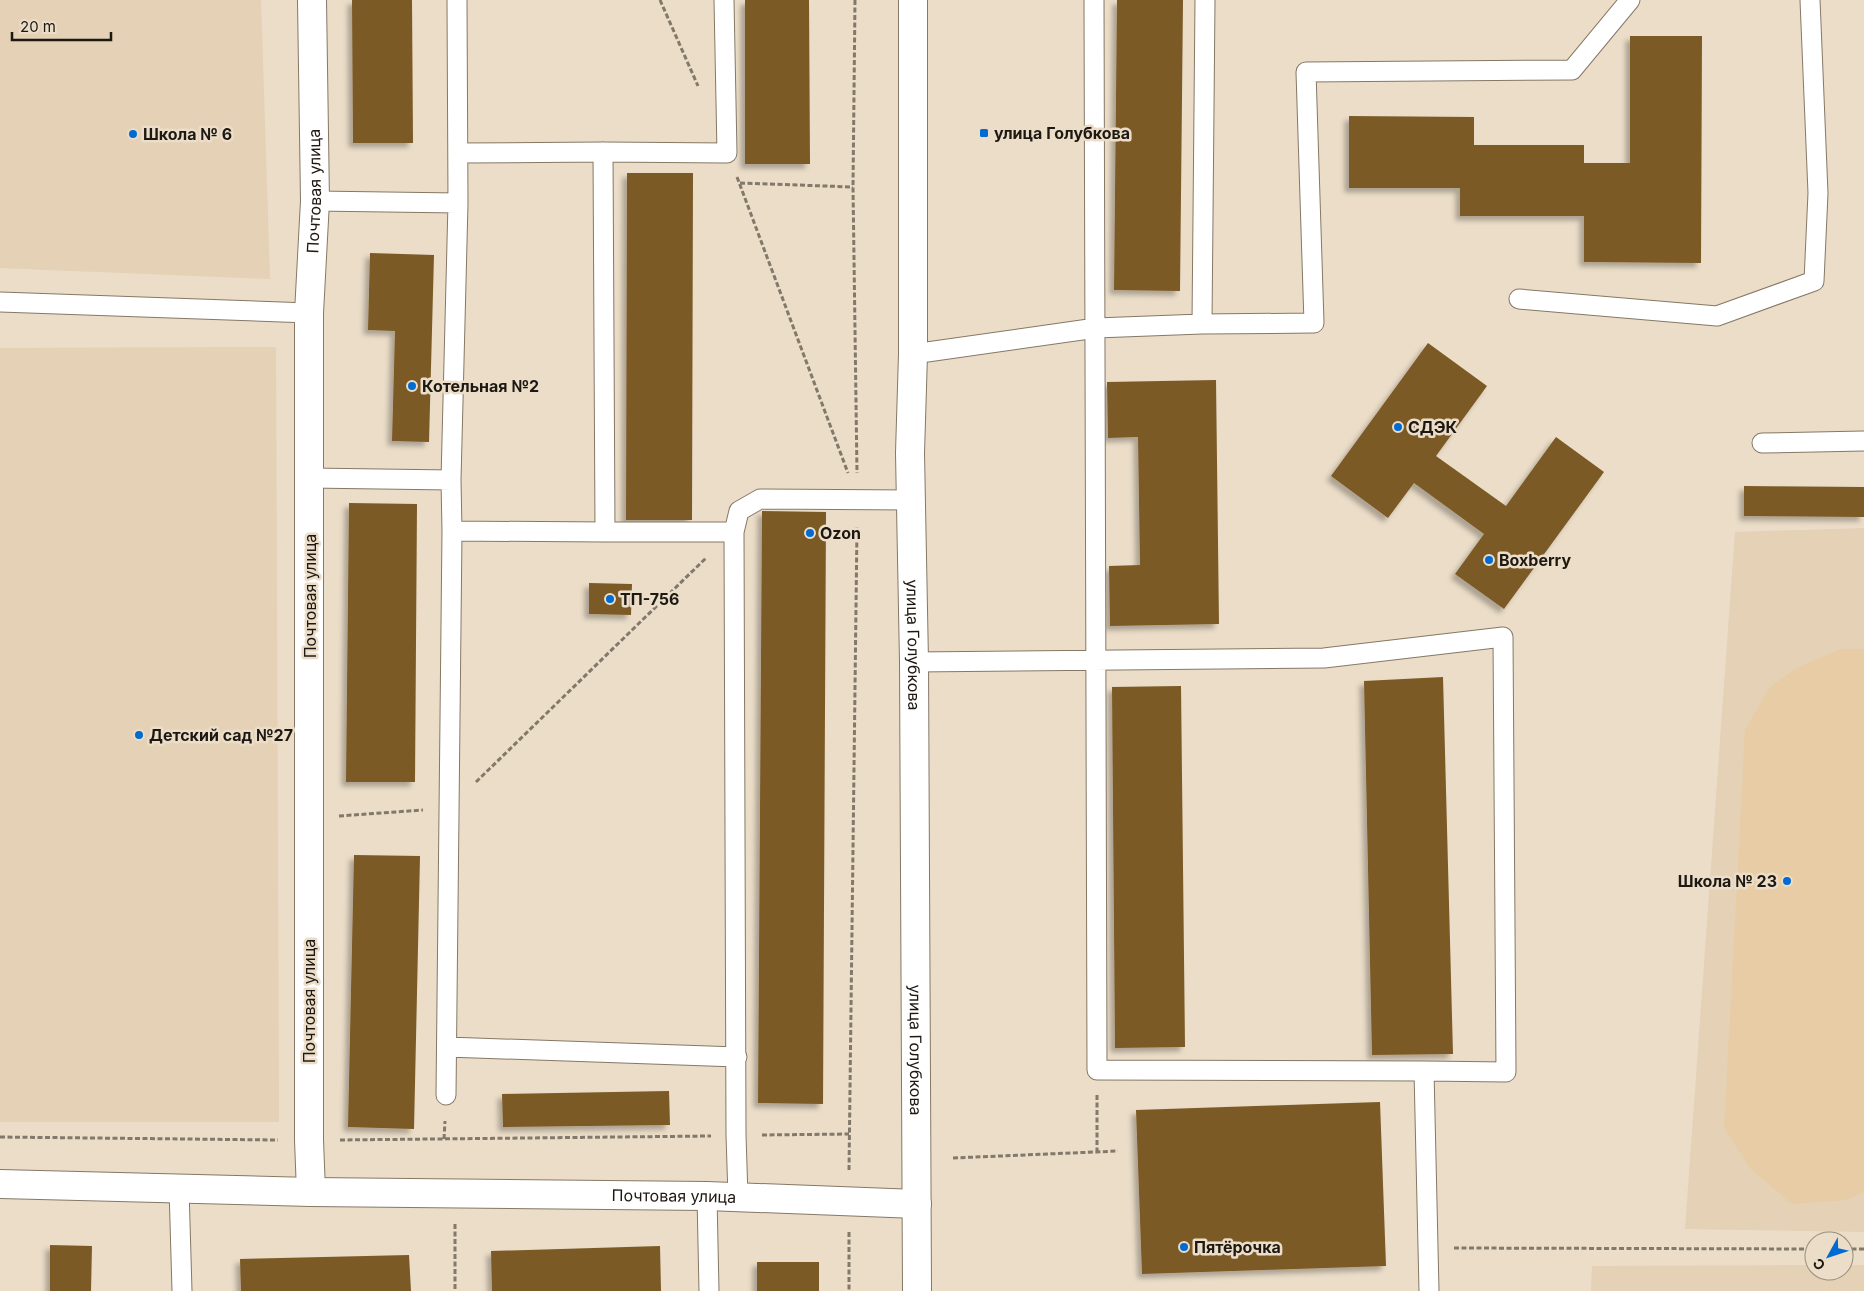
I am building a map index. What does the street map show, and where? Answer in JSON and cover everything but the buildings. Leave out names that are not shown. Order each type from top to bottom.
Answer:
[{"type":"street","name":"Почтовая улица","points":[[311,1192],[309,1140],[309,313],[315,201],[312,0]]},
{"type":"street","name":"улица Голубкова","points":[[913,0],[913,354],[910,453],[914,662],[917,1291]]},
{"type":"street","name":"Почтовая улица","points":[[0,1184],[311,1192],[708,1196],[917,1204]]},
{"type":"lane","points":[[446,1095],[451,480],[459,153],[457,0]]},
{"type":"lane","points":[[459,153],[727,153],[724,0]]},
{"type":"lane","points":[[914,662],[1096,660],[1324,658],[1503,637],[1506,1072],[1097,1070],[1096,660],[1096,328],[1094,0]]},
{"type":"lane","points":[[1202,324],[1205,0]]},
{"type":"lane","points":[[913,354],[1096,328],[1202,324],[1314,323],[1306,72],[1572,70],[1630,0]]},
{"type":"lane","points":[[1519,300],[1717,316],[1814,281],[1818,193],[1810,0]]},
{"type":"lane","points":[[603,152],[606,532]]},
{"type":"lane","points":[[315,201],[458,203]]},
{"type":"lane","points":[[0,302],[309,313]]},
{"type":"lane","points":[[1762,443],[1864,441]]},
{"type":"lane","points":[[309,478],[451,480]]},
{"type":"lane","points":[[738,1197],[736,1135],[734,532],[739,511],[760,499],[911,500]]},
{"type":"lane","points":[[452,530],[734,532]]},
{"type":"lane","points":[[446,1047],[737,1057]]},
{"type":"lane","points":[[1424,1072],[1429,1291]]},
{"type":"lane","points":[[179,1188],[182,1291]]},
{"type":"lane","points":[[708,1196],[709,1291]]},
{"type":"path","points":[[660,0],[700,90]]},
{"type":"path","points":[[849,1291],[848,1201],[858,500],[853,188],[855,0]]},
{"type":"path","points":[[727,153],[740,183],[858,500]]},
{"type":"path","points":[[740,183],[853,188]]},
{"type":"path","points":[[310,819],[449,808],[734,532]]},
{"type":"path","points":[[1097,1070],[1097,1152]]},
{"type":"path","points":[[0,1137],[309,1140],[849,1134]]},
{"type":"path","points":[[953,1158],[1118,1151]]},
{"type":"path","points":[[455,1193],[455,1291]]},
{"type":"path","points":[[1428,1248],[1804,1249]]},
{"type":"shaded area","name":"Школа № 6","points":[[0,0],[261,0],[270,279],[0,268]]},
{"type":"shaded area","name":"Детский сад №27","points":[[276,347],[279,1122],[0,1122],[0,348]]},
{"type":"shaded area","name":"Школа № 23","points":[[1864,528],[1864,1232],[1685,1229],[1735,532]]},
{"type":"shaded area","name":"Школа № 23","points":[[1841,649],[1864,649],[1864,1192],[1846,1200],[1792,1204],[1750,1168],[1724,1128],[1745,730],[1770,687],[1798,667]]},
{"type":"shaded area","points":[[1804,1265],[1804,1281],[1854,1281],[1854,1265],[1864,1265],[1864,1291],[1591,1291],[1592,1266]]},
{"type":"place","name":"улица Голубкова","points":[[984,133]]},
{"type":"place","name":"Школа № 6","points":[[133,134]]},
{"type":"place","name":"Котельная №2","points":[[412,386]]},
{"type":"place","name":"СДЭК","points":[[1398,427]]},
{"type":"place","name":"Ozon","points":[[810,533]]},
{"type":"place","name":"Boxberry","points":[[1489,560]]},
{"type":"place","name":"ТП-756","points":[[610,599]]},
{"type":"place","name":"Детский сад №27","points":[[139,735]]},
{"type":"place","name":"Школа № 23","points":[[1787,881]]},
{"type":"place","name":"Пятёрочка","points":[[1184,1247]]}]
